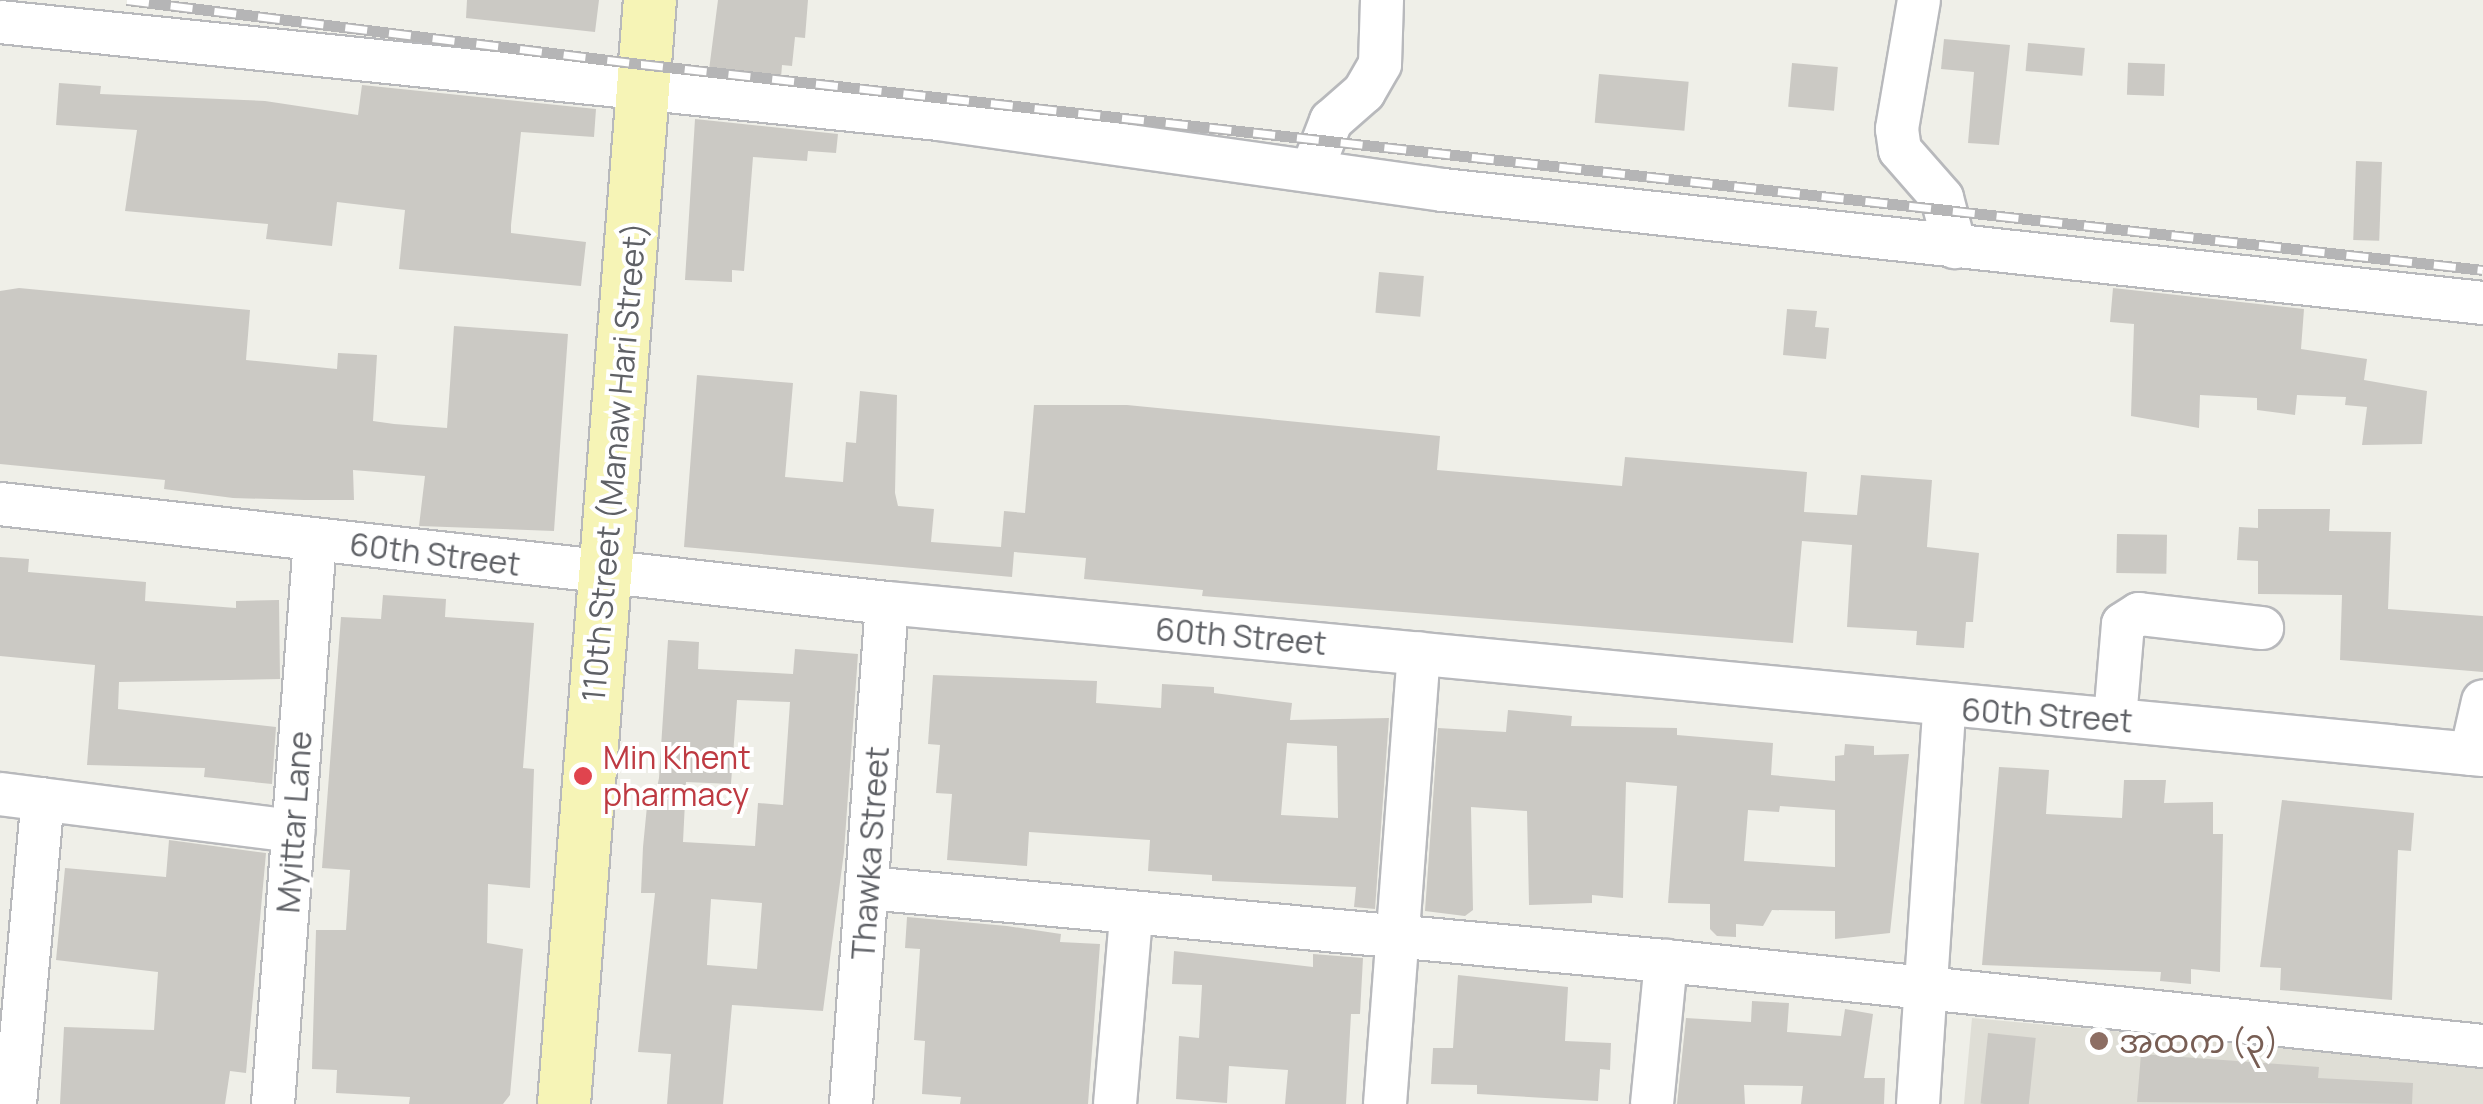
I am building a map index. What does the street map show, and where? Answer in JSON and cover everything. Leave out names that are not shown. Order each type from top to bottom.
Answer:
[{"type":"main road","name":"110th Street (Manaw Hari Street)","points":[[564,1104],[632,276],[641,90],[650,0]]},
{"type":"street","points":[[20,24],[90,0]]},
{"type":"street","points":[[1312,170],[1331,122],[1364,92],[1380,64],[1382,0]]},
{"type":"street","points":[[1919,0],[1897,129],[1900,150],[1942,198],[1955,247]]},
{"type":"street","points":[[20,24],[938,119],[1312,170],[1955,247],[2483,302]]},
{"type":"street","name":"60th Street","points":[[0,504],[887,603],[1944,708],[2116,719],[2477,755]]},
{"type":"street","name":"Myittar Lane","points":[[273,1104],[315,540]]},
{"type":"street","name":"Thawka Street","points":[[851,1104],[887,603]]},
{"type":"street","points":[[2116,719],[2123,624],[2139,614],[2262,628]]},
{"type":"street","points":[[1386,1104],[1419,653]]},
{"type":"street","points":[[2477,755],[2483,701]]},
{"type":"street","points":[[1918,1104],[1944,708]]},
{"type":"street","points":[[0,794],[294,831]]},
{"type":"street","points":[[15,1104],[43,798]]},
{"type":"street","points":[[868,888],[1131,916],[1666,961],[2483,1046]]},
{"type":"street","points":[[1115,1104],[1131,916]]},
{"type":"street","points":[[1652,1104],[1666,961]]},
{"type":"shaded area","name":"အထက (၃)","points":[[1972,1018],[2483,1065],[2483,1104],[1964,1104]]},
{"type":"building","points":[[467,0],[599,0],[595,32],[466,18]]},
{"type":"building","points":[[718,0],[808,0],[805,38],[795,37],[792,66],[782,65],[781,78],[709,70]]},
{"type":"building","points":[[1944,39],[2010,45],[1999,145],[1968,143],[1974,72],[1941,69]]},
{"type":"building","points":[[2028,43],[2085,48],[2082,76],[2026,71]]},
{"type":"building","points":[[1792,63],[1838,67],[1834,111],[1788,107]]},
{"type":"building","points":[[2128,63],[2165,64],[2164,96],[2127,95]]},
{"type":"building","points":[[1599,74],[1689,82],[1684,131],[1595,123]]},
{"type":"building","points":[[59,83],[101,86],[100,94],[265,101],[358,115],[362,85],[596,109],[594,137],[521,132],[511,225],[511,233],[586,242],[581,286],[399,269],[405,210],[337,202],[332,246],[266,239],[268,224],[125,211],[137,130],[56,125]]},
{"type":"building","points":[[695,119],[838,134],[836,153],[808,151],[807,161],[753,157],[744,271],[732,270],[732,282],[685,280]]},
{"type":"building","points":[[2356,161],[2382,162],[2379,241],[2353,240]]},
{"type":"building","points":[[1379,272],[1424,276],[1420,317],[1375,313]]},
{"type":"building","points":[[19,288],[250,310],[246,360],[337,369],[338,353],[377,355],[373,421],[394,424],[447,428],[454,326],[568,334],[554,531],[419,526],[425,476],[353,470],[354,500],[233,498],[164,489],[165,480],[0,464],[0,291]]},
{"type":"building","points":[[2113,288],[2304,309],[2301,349],[2367,359],[2364,380],[2427,391],[2422,444],[2362,445],[2367,407],[2345,405],[2346,397],[2297,395],[2295,415],[2257,410],[2257,398],[2200,395],[2199,428],[2131,416],[2134,324],[2110,322]]},
{"type":"building","points":[[1787,309],[1817,311],[1815,327],[1829,328],[1826,359],[1783,355]]},
{"type":"building","points":[[697,375],[793,383],[785,477],[843,482],[846,442],[856,443],[860,391],[897,395],[898,506],[934,509],[931,542],[1001,547],[1004,511],[1025,513],[1034,405],[1127,405],[1440,436],[1437,470],[1622,486],[1625,457],[1807,472],[1804,512],[1857,515],[1861,475],[1932,480],[1927,547],[1979,553],[1973,622],[1966,622],[1964,648],[1916,645],[1917,631],[1847,627],[1852,545],[1802,541],[1793,643],[1202,596],[1203,590],[1084,579],[1086,558],[1014,552],[1012,577],[684,547]]},
{"type":"building","points":[[2258,509],[2330,509],[2329,531],[2391,532],[2388,609],[2483,616],[2483,672],[2340,660],[2342,595],[2258,594],[2258,561],[2237,560],[2239,527],[2258,528]]},
{"type":"building","points":[[2117,534],[2167,535],[2166,574],[2116,573]]},
{"type":"building","points":[[0,557],[29,559],[28,572],[146,582],[145,601],[236,608],[236,601],[279,600],[280,679],[119,682],[118,709],[276,727],[272,784],[204,777],[205,768],[87,765],[95,665],[0,656]]},
{"type":"building","points":[[383,595],[446,599],[445,617],[534,623],[523,768],[534,769],[530,888],[488,884],[487,943],[523,949],[510,1095],[503,1104],[409,1104],[410,1097],[336,1093],[337,1070],[312,1069],[316,930],[346,930],[350,870],[322,868],[341,617],[381,619]]},
{"type":"building","points":[[668,640],[699,642],[698,669],[793,674],[795,649],[858,654],[844,852],[823,1011],[732,1005],[723,1104],[667,1104],[671,1054],[638,1052],[655,893],[641,893],[643,847],[647,806],[653,807],[659,778]],"holes":[[[737,700],[790,702],[783,805],[758,803],[755,846],[683,842],[686,782],[731,784]],[[711,899],[762,903],[757,969],[707,965]]]},
{"type":"building","points":[[933,675],[1097,681],[1096,703],[1161,708],[1162,684],[1214,687],[1214,693],[1292,703],[1290,720],[1389,718],[1375,909],[1354,907],[1356,887],[1212,881],[1212,875],[1148,871],[1150,840],[1029,832],[1027,866],[947,860],[952,794],[936,793],[940,745],[928,744]],"holes":[[[1287,743],[1337,746],[1338,818],[1281,815]]]},
{"type":"building","points":[[1508,710],[1572,716],[1571,726],[1677,728],[1677,735],[1773,743],[1771,775],[1835,781],[1835,756],[1844,755],[1845,744],[1874,746],[1874,755],[1909,754],[1890,933],[1835,939],[1835,911],[1772,910],[1763,926],[1736,924],[1736,937],[1717,936],[1710,929],[1710,904],[1668,903],[1677,786],[1626,782],[1623,898],[1592,895],[1592,903],[1529,905],[1527,811],[1471,807],[1473,910],[1465,916],[1425,911],[1438,728],[1506,732]],"holes":[[[1780,806],[1835,810],[1835,867],[1744,861],[1748,810],[1779,812]]]},
{"type":"building","points":[[1999,767],[2049,770],[2046,814],[2122,818],[2124,780],[2166,780],[2164,803],[2213,802],[2213,834],[2223,834],[2220,972],[2191,969],[2191,984],[2160,981],[2161,972],[1982,965]]},
{"type":"building","points":[[2282,800],[2414,813],[2411,851],[2398,850],[2392,1000],[2280,990],[2281,968],[2260,967]]},
{"type":"building","points":[[169,840],[266,853],[246,1073],[230,1071],[225,1104],[60,1104],[64,1027],[154,1030],[158,972],[56,960],[65,868],[166,877]]},
{"type":"building","points":[[907,917],[1007,926],[1061,934],[1060,942],[1100,944],[1088,1104],[960,1104],[961,1097],[922,1094],[925,1041],[914,1040],[920,949],[905,948]]},
{"type":"building","points":[[1174,951],[1313,967],[1313,954],[1363,958],[1360,1014],[1351,1014],[1346,1104],[1285,1104],[1288,1070],[1229,1066],[1227,1103],[1176,1099],[1179,1036],[1199,1038],[1202,985],[1172,984]]},
{"type":"building","points":[[1458,975],[1568,987],[1565,1041],[1611,1043],[1610,1070],[1600,1069],[1598,1101],[1477,1094],[1477,1085],[1431,1084],[1433,1048],[1453,1048]]},
{"type":"building","points":[[1752,1001],[1789,1003],[1787,1032],[1841,1036],[1845,1009],[1873,1014],[1864,1078],[1885,1078],[1884,1104],[1801,1104],[1803,1086],[1744,1085],[1745,1104],[1677,1104],[1686,1018],[1751,1022]]},
{"type":"building","points":[[1988,1033],[2036,1038],[2029,1104],[1981,1104]]},
{"type":"building","points":[[2141,1054],[2319,1067],[2318,1078],[2413,1083],[2412,1104],[2137,1102]]},
{"type":"railway","points":[[127,0],[641,64],[2483,270]]},
{"type":"place","name":"Min Khent pharmacy","points":[[583,776]]},
{"type":"place","name":"အထက (၃)","points":[[2099,1041]]}]
